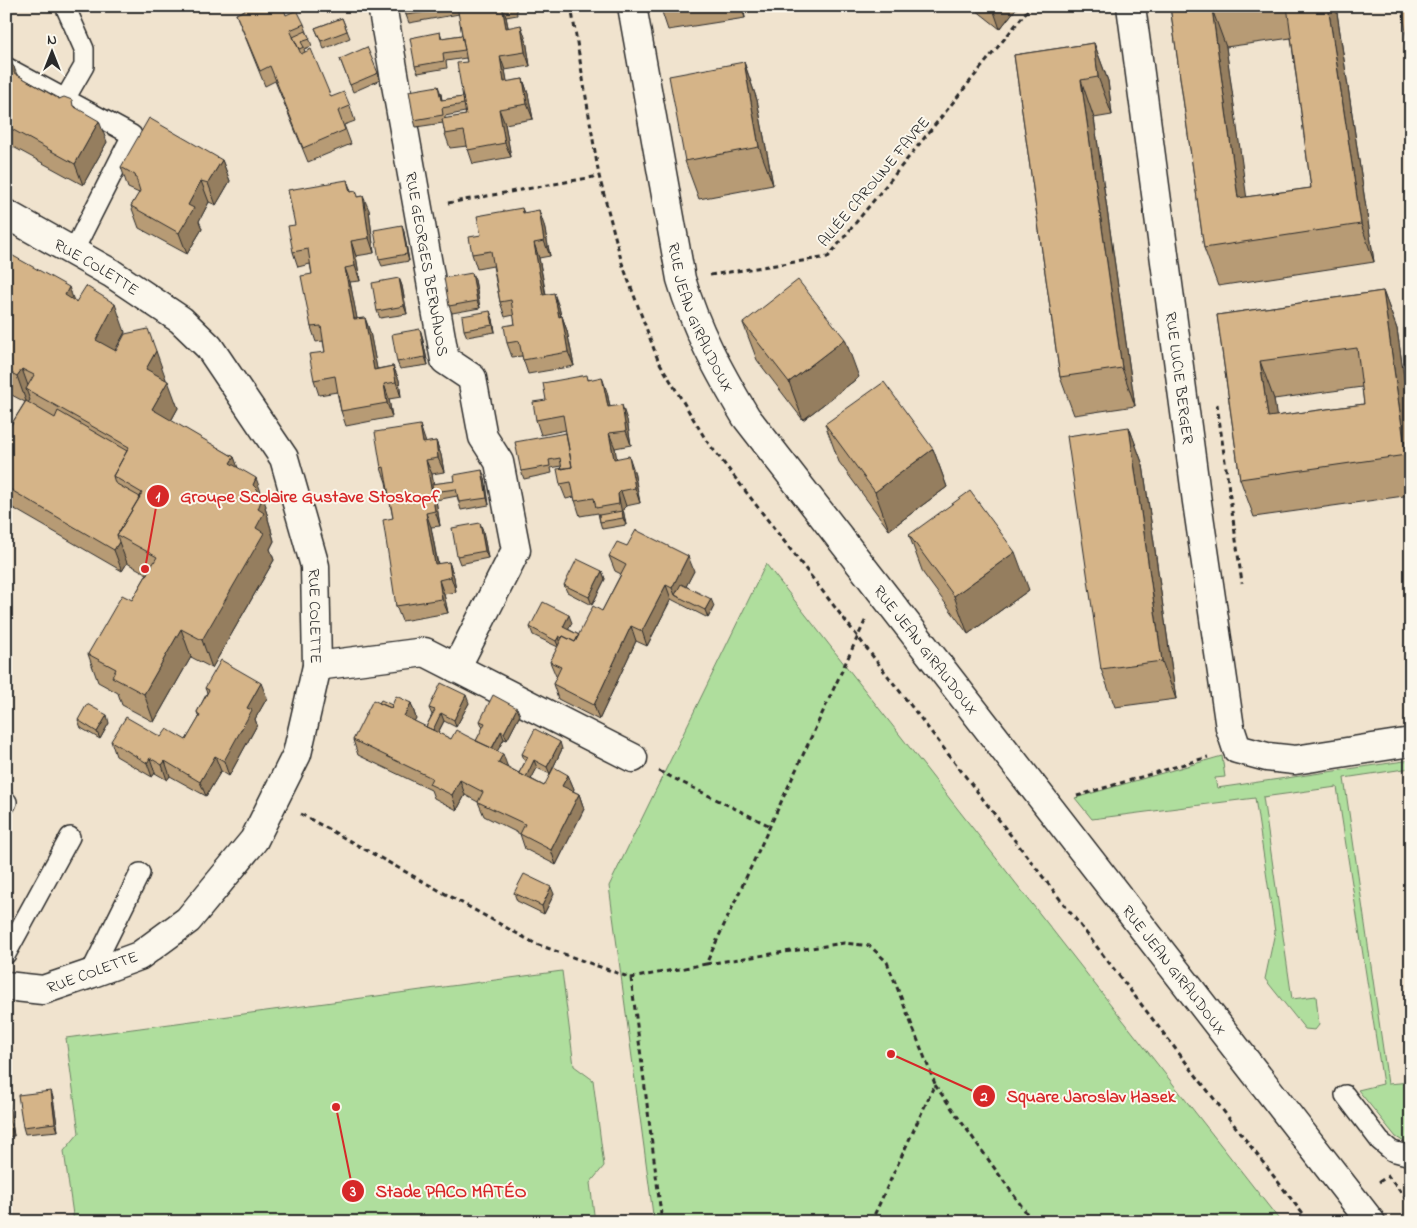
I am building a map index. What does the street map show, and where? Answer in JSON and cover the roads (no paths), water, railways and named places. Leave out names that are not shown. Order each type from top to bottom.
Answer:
[{"type":"street","name":"RUE GEORGES BERNANOS","points":[[382,6],[445,360],[472,378],[483,437],[499,462],[516,550],[456,668]]},
{"type":"street","name":"RUE JEAN GIRAUDOUX","points":[[632,6],[681,279],[691,313],[702,339],[746,417],[1371,1222]]},
{"type":"street","name":"RUE LUCIE BERGER","points":[[1131,6],[1197,502],[1230,728],[1237,749],[1267,757],[1294,760],[1411,742]]},
{"type":"street","name":"RUE COLETTE","points":[[6,214],[111,273],[181,320],[209,347],[284,458],[315,566],[317,666],[297,754],[254,840],[188,920],[139,956],[90,974],[43,990],[6,986]]},
{"type":"street","points":[[317,666],[425,652],[634,758]]},
{"type":"lane","points":[[65,6],[84,49],[84,66],[66,99]]},
{"type":"lane","points":[[6,67],[132,135],[73,252]]},
{"type":"lane","points":[[6,954],[70,837]]},
{"type":"lane","points":[[90,974],[140,873]]},
{"type":"lane","points":[[1345,1095],[1380,1141],[1392,1151],[1411,1156]]},
{"type":"place","name":"Groupe Scolaire Gustave Stoskopf","points":[[145,569]]},
{"type":"place","name":"Square Jaroslav Hasek","points":[[891,1054]]},
{"type":"place","name":"Stade PACO MATÉO","points":[[336,1107]]}]
